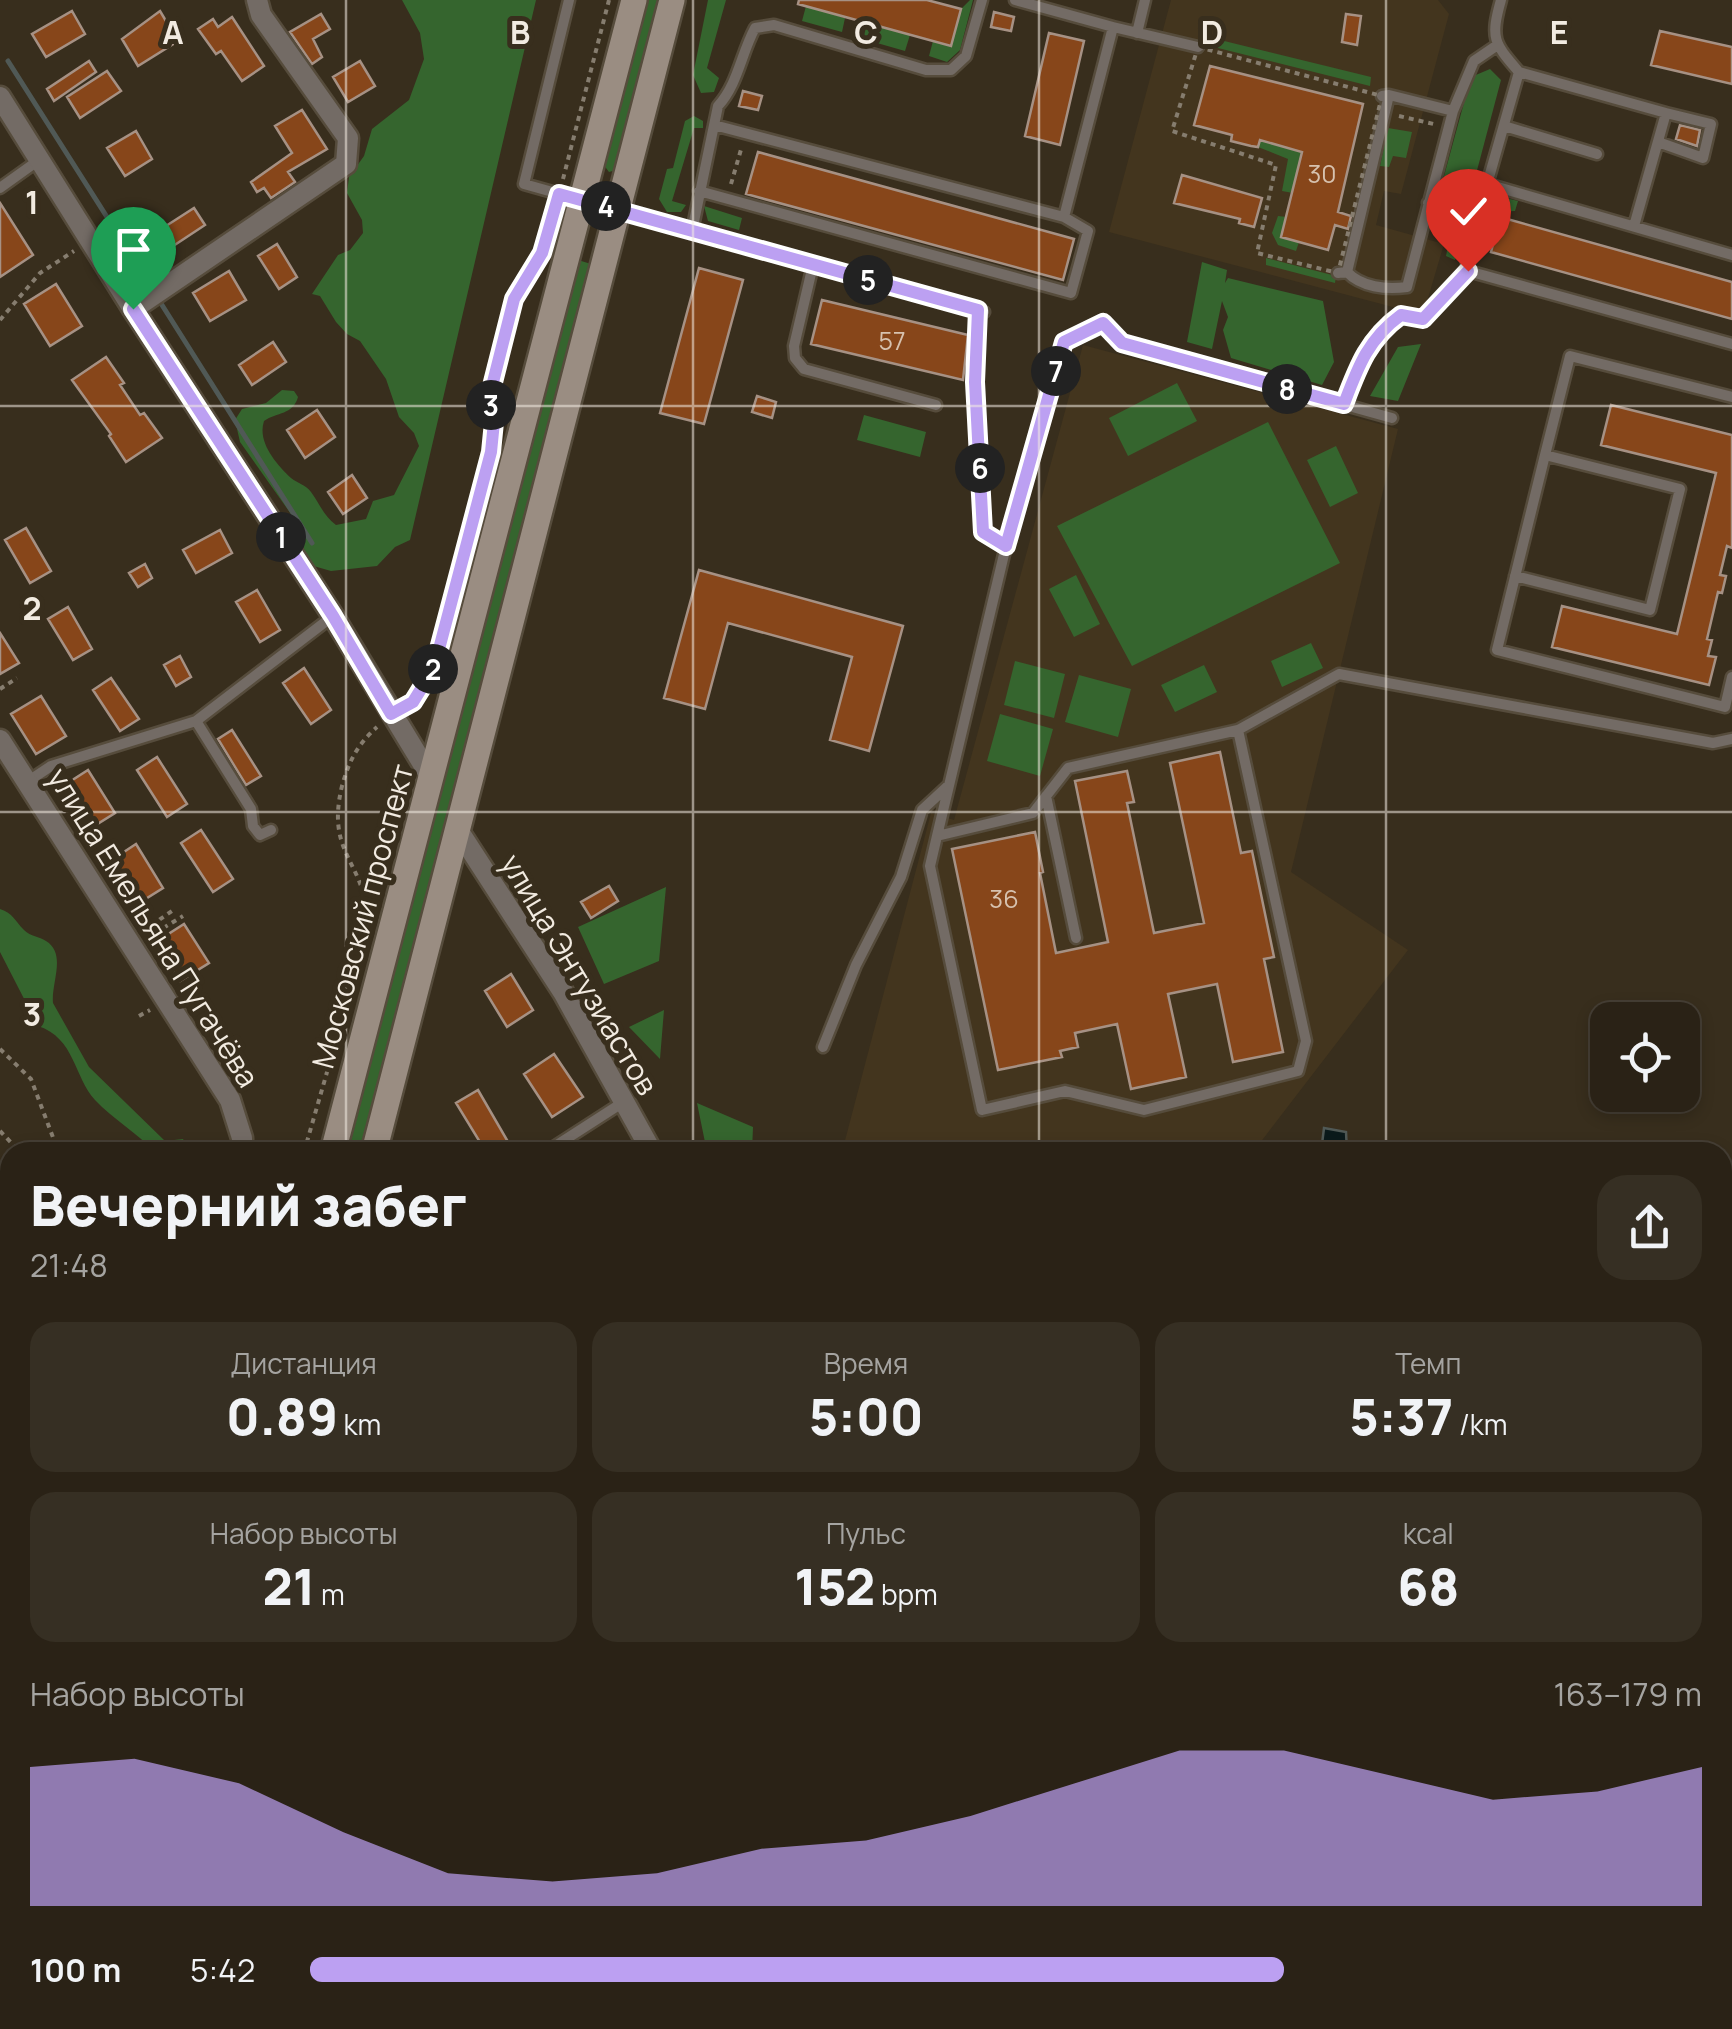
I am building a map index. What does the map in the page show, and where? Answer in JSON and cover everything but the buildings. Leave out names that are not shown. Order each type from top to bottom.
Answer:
[{"type":"main road","name":"Московский проспект","points":[[336,1142],[432,780],[571,197],[634,0]]},
{"type":"main road","points":[[377,1142],[672,0]]},
{"type":"main road","points":[[571,197],[618,209]]},
{"type":"street","points":[[133,309],[346,164],[348,138],[262,16],[256,0]]},
{"type":"street","points":[[0,97],[333,616],[432,780]]},
{"type":"street","name":"улица Емельяна Пугачёва","points":[[0,740],[230,1100],[242,1142]]},
{"type":"street","name":"улица Энтузиастов","points":[[456,826],[563,992],[646,1142]]},
{"type":"lane","points":[[569,0],[524,184],[571,197]]},
{"type":"lane","points":[[692,231],[718,106],[731,91],[743,51],[755,28],[774,25],[926,70],[951,70],[966,56],[982,0]]},
{"type":"lane","points":[[1015,0],[1198,47]]},
{"type":"lane","points":[[1137,33],[1145,0]]},
{"type":"lane","points":[[1501,0],[1494,26],[1496,46],[1519,72],[1711,124],[1703,158],[1658,142]]},
{"type":"lane","points":[[1064,217],[1114,27]]},
{"type":"lane","points":[[1454,110],[1385,95],[1342,272],[1356,282],[1392,289],[1406,287],[1454,110],[1474,62],[1496,46]]},
{"type":"lane","points":[[1519,72],[1466,258],[1468,271],[1732,344]]},
{"type":"lane","points":[[1634,226],[1666,114]]},
{"type":"lane","points":[[699,192],[1071,293],[1088,231],[1064,217],[714,125]]},
{"type":"lane","points":[[1504,126],[1596,154]]},
{"type":"lane","points":[[0,188],[40,160]]},
{"type":"lane","points":[[1428,202],[1473,196],[1487,184]]},
{"type":"lane","points":[[1487,184],[1732,255]]},
{"type":"lane","points":[[618,209],[981,311],[975,382],[983,532],[1006,546]]},
{"type":"lane","points":[[813,265],[794,346],[795,358],[804,370],[936,405]]},
{"type":"lane","points":[[1238,730],[1306,1042],[1298,1071],[1144,1110],[1065,1091],[982,1110],[930,866],[1006,546],[1064,342],[1103,323],[1122,343],[1392,418]]},
{"type":"lane","points":[[1732,397],[1570,356],[1497,650],[1724,707],[1732,678]]},
{"type":"lane","points":[[1515,576],[1650,610],[1668,540],[1680,489],[1545,455]]},
{"type":"lane","points":[[28,782],[50,766],[196,721],[333,616]]},
{"type":"lane","points":[[936,836],[1034,813],[1068,768],[1238,730],[1339,674],[1713,744],[1732,738]]},
{"type":"lane","points":[[196,721],[251,810],[260,835],[270,830]]},
{"type":"lane","points":[[824,1047],[856,965],[901,877],[922,810],[949,785]]},
{"type":"lane","points":[[1046,796],[1076,938]]},
{"type":"lane","points":[[562,1142],[622,1103]]},
{"type":"path","points":[[478,506],[491,452],[494,422],[490,394],[514,299],[571,197],[609,0]]},
{"type":"path","points":[[1198,47],[1385,95],[1342,272],[1257,253],[1276,165],[1172,131],[1198,47]]},
{"type":"path","points":[[1390,114],[1443,127]]},
{"type":"path","points":[[738,202],[731,183],[738,148],[754,136]]},
{"type":"path","points":[[0,320],[40,273],[90,240]]},
{"type":"path","points":[[1344,404],[1358,366],[1379,331],[1401,315],[1423,319],[1468,271]]},
{"type":"path","points":[[362,949],[368,917],[364,894],[341,844],[336,822],[338,802],[354,749],[391,714],[413,702],[434,668],[473,525]]},
{"type":"path","points":[[0,689],[17,678]]},
{"type":"path","points":[[133,950],[172,911]]},
{"type":"path","points":[[133,950],[182,916]]},
{"type":"path","points":[[307,1142],[357,968]]},
{"type":"path","points":[[0,1049],[32,1079],[54,1142]]},
{"type":"shaded area","points":[[1171,0],[1438,0],[1449,14],[1401,194],[1384,191],[1376,225],[1444,244],[1423,315],[1109,232]]},
{"type":"shaded area","points":[[1083,345],[1398,429],[1291,872],[1408,950],[1261,1142],[845,1142],[931,813],[954,820]]},
{"type":"shaded area","points":[[1324,1128],[1346,1132],[1346,1142],[1322,1142]]},
{"type":"green space","points":[[402,0],[536,0],[410,540],[395,547],[377,566],[331,571],[310,565],[291,514],[240,442],[235,420],[242,409],[266,403],[282,390],[294,391],[296,403],[264,421],[263,437],[279,466],[309,490],[336,525],[366,519],[373,501],[394,495],[419,446],[414,433],[399,417],[386,379],[360,341],[336,322],[320,296],[312,294],[338,255],[350,250],[363,233],[362,220],[347,193],[349,177],[364,156],[372,129],[409,100],[424,59],[420,33]]},
{"type":"green space","points":[[645,0],[659,0],[616,170],[609,172],[603,164]]},
{"type":"green space","points":[[708,0],[726,0],[707,68],[719,78],[714,92],[701,93],[693,75]]},
{"type":"green space","points":[[970,0],[960,50],[947,62],[929,56],[933,41],[951,46],[961,9]]},
{"type":"green space","points":[[806,6],[845,18],[842,32],[802,21]]},
{"type":"green space","points":[[867,24],[910,35],[905,51],[863,39]]},
{"type":"green space","points":[[1208,37],[1371,77],[1370,86],[1206,45]]},
{"type":"green space","points":[[1490,69],[1501,80],[1475,178],[1441,187],[1471,77]]},
{"type":"green space","points":[[694,116],[703,121],[703,128],[694,128],[672,201],[686,205],[681,212],[667,212],[659,199],[667,169],[673,168],[685,121]]},
{"type":"green space","points":[[1388,128],[1412,132],[1406,158],[1393,156],[1389,167],[1380,166]]},
{"type":"green space","points":[[1260,140],[1302,152],[1293,193],[1282,191],[1288,159],[1258,147]]},
{"type":"green space","points":[[1494,195],[1518,201],[1515,211],[1490,212],[1488,200]]},
{"type":"green space","points":[[704,206],[742,218],[739,230],[708,221]]},
{"type":"green space","points":[[1455,210],[1470,210],[1455,260],[1446,256]]},
{"type":"green space","points":[[1278,216],[1287,217],[1299,242],[1296,251],[1278,245],[1272,233]]},
{"type":"green space","points":[[1266,258],[1336,276],[1335,283],[1266,265]]},
{"type":"green space","points":[[578,260],[591,264],[365,1142],[351,1142]]},
{"type":"green space","points":[[1202,262],[1227,270],[1225,283],[1228,278],[1323,301],[1334,362],[1322,385],[1231,358],[1223,330],[1228,317],[1222,301],[1212,349],[1187,342]]},
{"type":"green space","points":[[1421,344],[1398,401],[1370,396],[1398,347]]},
{"type":"green space","points":[[1177,383],[1197,421],[1128,456],[1109,418]]},
{"type":"green space","points":[[864,415],[926,432],[920,457],[857,440]]},
{"type":"green space","points":[[1268,422],[1340,563],[1132,666],[1057,526]]},
{"type":"green space","points":[[1336,446],[1358,493],[1330,507],[1307,460]]},
{"type":"green space","points":[[1076,575],[1100,624],[1074,637],[1049,589]]},
{"type":"green space","points":[[1311,643],[1323,668],[1282,687],[1271,661]]},
{"type":"green space","points":[[1015,661],[1065,674],[1054,718],[1004,705]]},
{"type":"green space","points":[[1204,665],[1217,692],[1175,712],[1161,685]]},
{"type":"green space","points":[[1079,675],[1131,689],[1118,737],[1065,722]]},
{"type":"green space","points":[[1000,714],[1053,729],[1040,776],[987,761]]},
{"type":"green space","points":[[666,887],[659,961],[604,984],[578,927]]},
{"type":"green space","points":[[0,909],[56,953],[53,1003],[89,1067],[165,1141],[184,1142],[143,1142],[95,1100],[60,1039],[38,1026],[0,952]]},
{"type":"green space","points":[[664,1010],[660,1059],[629,1027]]},
{"type":"green space","points":[[697,1103],[753,1127],[752,1142],[705,1142]]},
{"type":"waterway","points":[[8,61],[152,288]]},
{"type":"waterway","points":[[162,305],[312,543]]},
{"type":"route","points":[[133,309],[333,616],[391,714],[413,702],[434,668],[491,452],[494,422],[490,394],[514,299],[542,253],[559,194],[978,310],[975,382],[983,532],[1006,546],[1064,342],[1103,323],[1122,343],[1344,404],[1358,366],[1379,331],[1401,315],[1423,319],[1468,271]]}]
